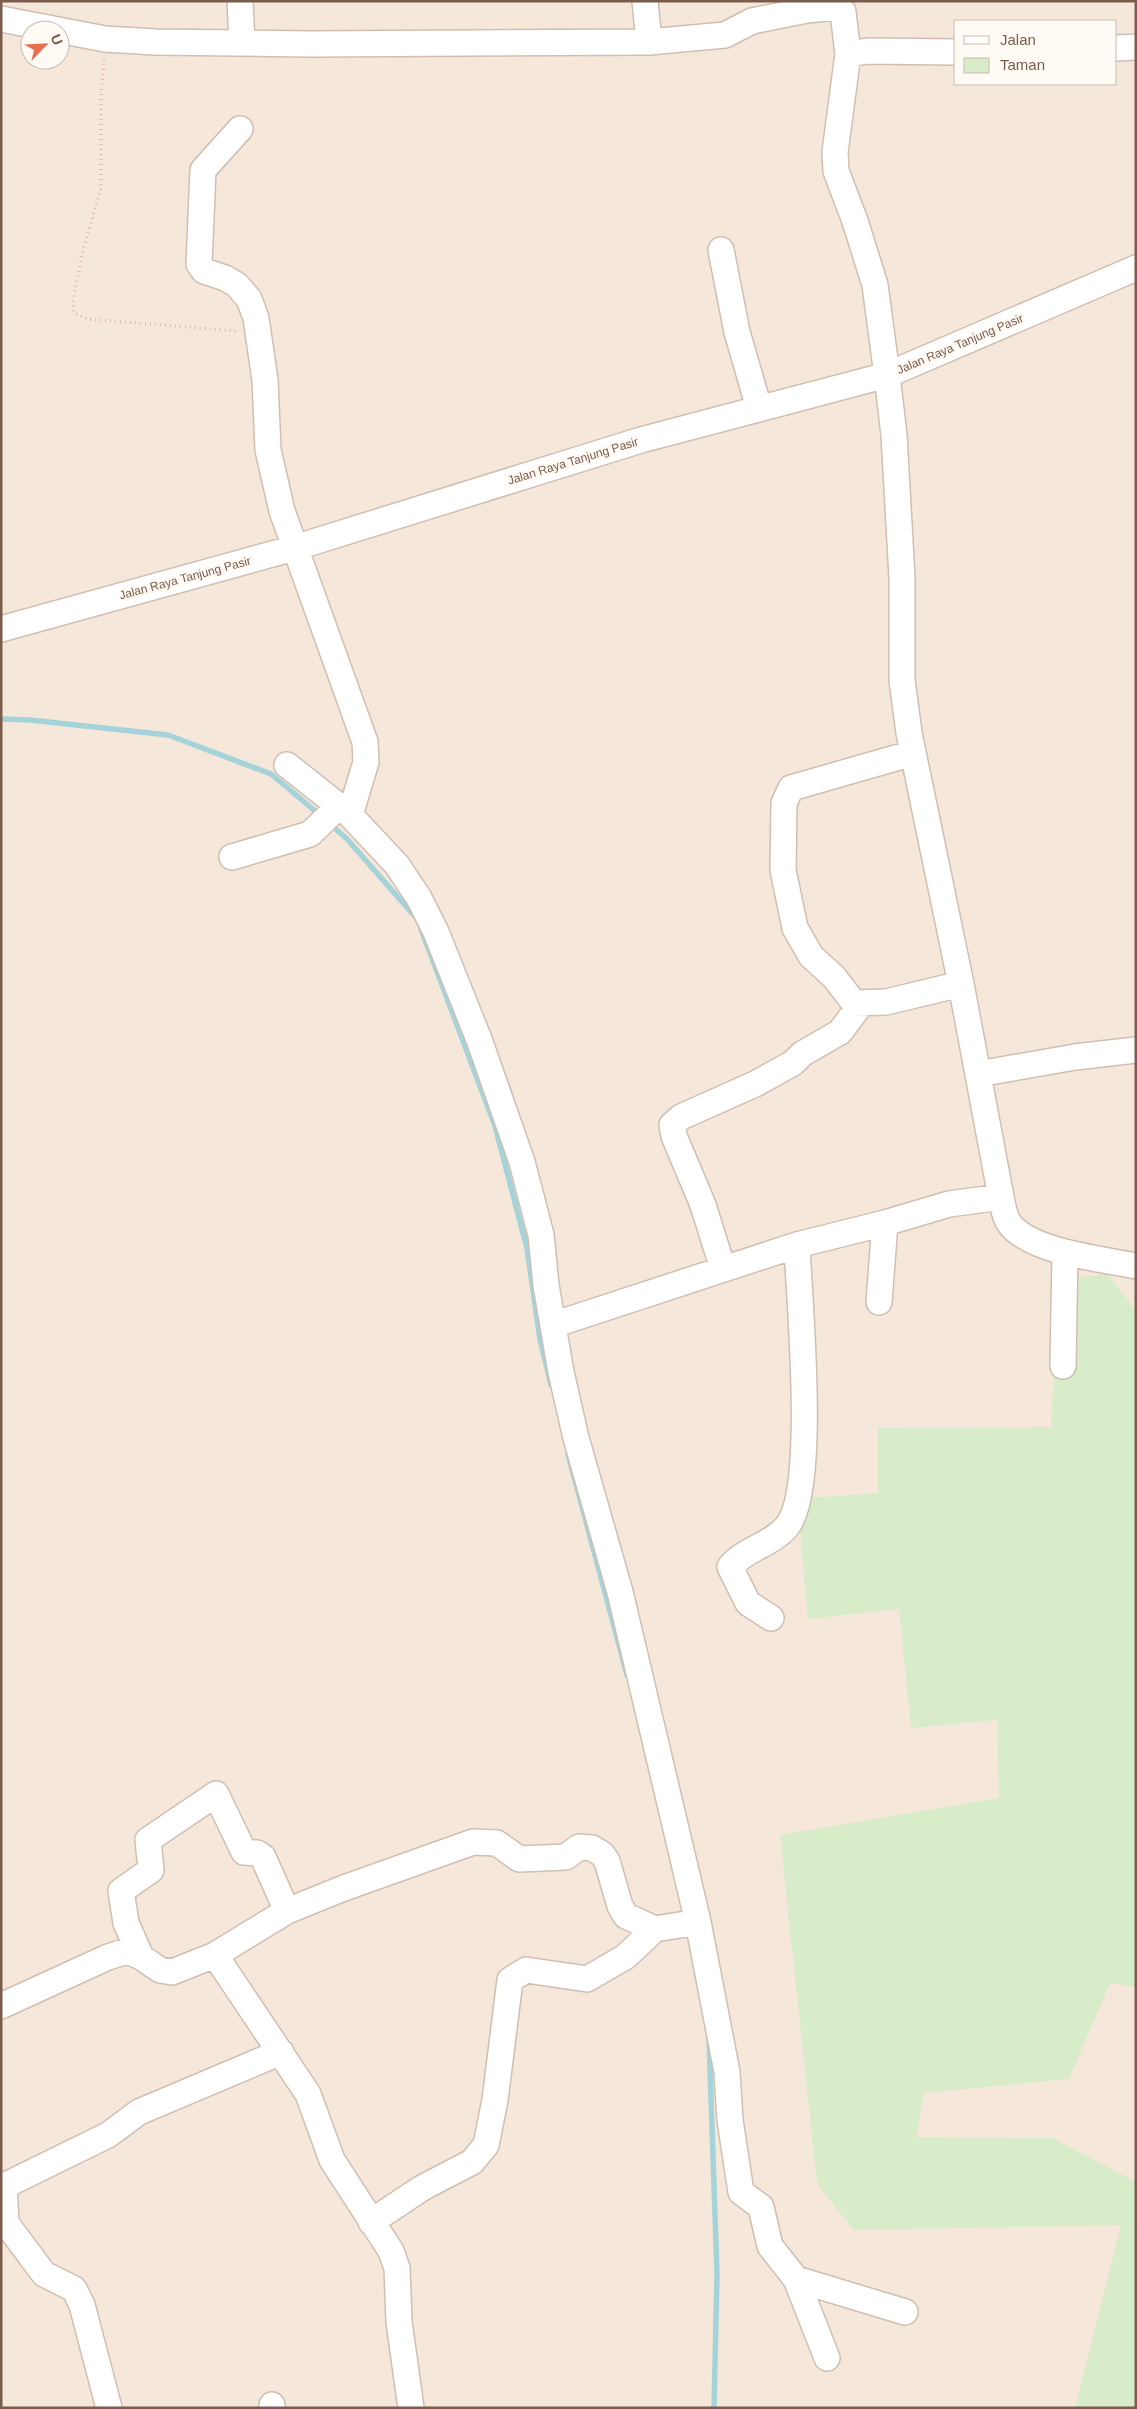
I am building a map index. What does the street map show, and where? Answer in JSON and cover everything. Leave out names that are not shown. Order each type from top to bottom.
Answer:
[{"type":"street","points":[[240,1],[242,43]]},
{"type":"street","points":[[645,1],[649,42]]},
{"type":"street","points":[[1,19],[105,39],[242,43],[649,42],[725,35],[752,21],[807,10],[836,7],[843,12],[847,49],[835,152],[836,171],[855,221],[875,285],[887,375],[894,435],[902,578],[902,680],[913,753],[961,984],[1001,1197],[1008,1223],[1025,1237],[1065,1253],[1136,1266]]},
{"type":"street","points":[[1117,48],[1136,47]]},
{"type":"street","points":[[847,49],[954,52]]},
{"type":"street","points":[[232,857],[310,834],[319,828],[342,809],[366,762],[365,742],[282,511],[268,450],[260,333],[248,299],[238,285],[225,278],[204,271],[199,264],[203,170],[240,129]]},
{"type":"street","points":[[721,250],[737,332],[759,408]]},
{"type":"street","name":"Jalan Raya Tanjung Pasir","points":[[1,629],[294,548],[588,456],[759,408],[887,375],[1136,268]]},
{"type":"street","points":[[913,753],[791,788],[784,803],[783,870],[795,928],[811,956],[834,977],[849,1000],[862,1004],[886,1002],[961,984]]},
{"type":"street","points":[[287,765],[342,809],[397,865],[419,898],[436,932],[480,1042],[522,1162],[541,1235],[561,1372],[576,1438],[620,1592],[681,1925],[727,2072],[730,2120],[742,2192],[761,2207],[770,2246],[796,2279],[827,2358]]},
{"type":"street","points":[[723,1269],[703,1205],[674,1136],[672,1125],[681,1117],[755,1084],[793,1063],[802,1054],[840,1032],[862,1004]]},
{"type":"street","points":[[978,1074],[1075,1057],[1136,1050]]},
{"type":"street","points":[[553,1325],[797,1244],[885,1223],[949,1204],[1001,1197]]},
{"type":"street","points":[[879,1302],[885,1223]]},
{"type":"street","points":[[770,1618],[748,1603],[730,1567],[788,1526],[799,1502],[802,1480],[803,1369],[797,1244]]},
{"type":"street","points":[[1064,1366],[1065,1253]]},
{"type":"street","points":[[141,1957],[126,1922],[121,1890],[151,1870],[148,1840],[216,1794],[244,1852],[261,1855],[287,1911]]},
{"type":"street","points":[[1,2006],[108,1957],[127,1951],[141,1957],[160,1970],[172,1972],[214,1955],[287,1911],[344,1888],[473,1842],[490,1841],[502,1845],[519,1859],[566,1857],[582,1846],[598,1850],[606,1862],[623,1914],[681,1925]]},
{"type":"street","points":[[371,2222],[422,2188],[472,2162],[486,2145],[510,1980],[526,1970],[587,1979],[681,1925]]},
{"type":"street","points":[[214,1955],[308,2094],[332,2160],[391,2252],[397,2268],[401,2338],[412,2408]]},
{"type":"street","points":[[108,2408],[82,2305],[74,2289],[44,2274],[6,2223],[4,2186],[108,2135],[139,2112],[281,2052]]},
{"type":"street","points":[[796,2279],[905,2312]]},
{"type":"path","points":[[105,39],[101,95],[102,188],[83,250],[74,290],[74,313],[88,319],[260,333]]},
{"type":"shaded area","points":[[1,1],[1136,1],[1136,2408],[1,2408]]},
{"type":"green space","points":[[1107,1274],[1136,1310],[1136,1987],[1110,1983],[1069,2079],[924,2093],[916,2137],[1053,2138],[1136,2182],[1136,2408],[1075,2408],[1121,2225],[854,2230],[817,2184],[780,1835],[999,1798],[997,1720],[911,1728],[899,1609],[808,1619],[797,1499],[878,1493],[878,1428],[1051,1427],[1058,1280]]},
{"type":"waterway","points":[[1,719],[30,720],[168,735],[271,774],[321,816]]},
{"type":"waterway","points":[[330,824],[347,839],[418,920]]},
{"type":"waterway","points":[[421,929],[495,1126],[527,1248],[540,1339],[551,1385]]},
{"type":"waterway","points":[[568,1454],[627,1675]]},
{"type":"waterway","points":[[709,2039],[717,2274],[714,2408]]}]
